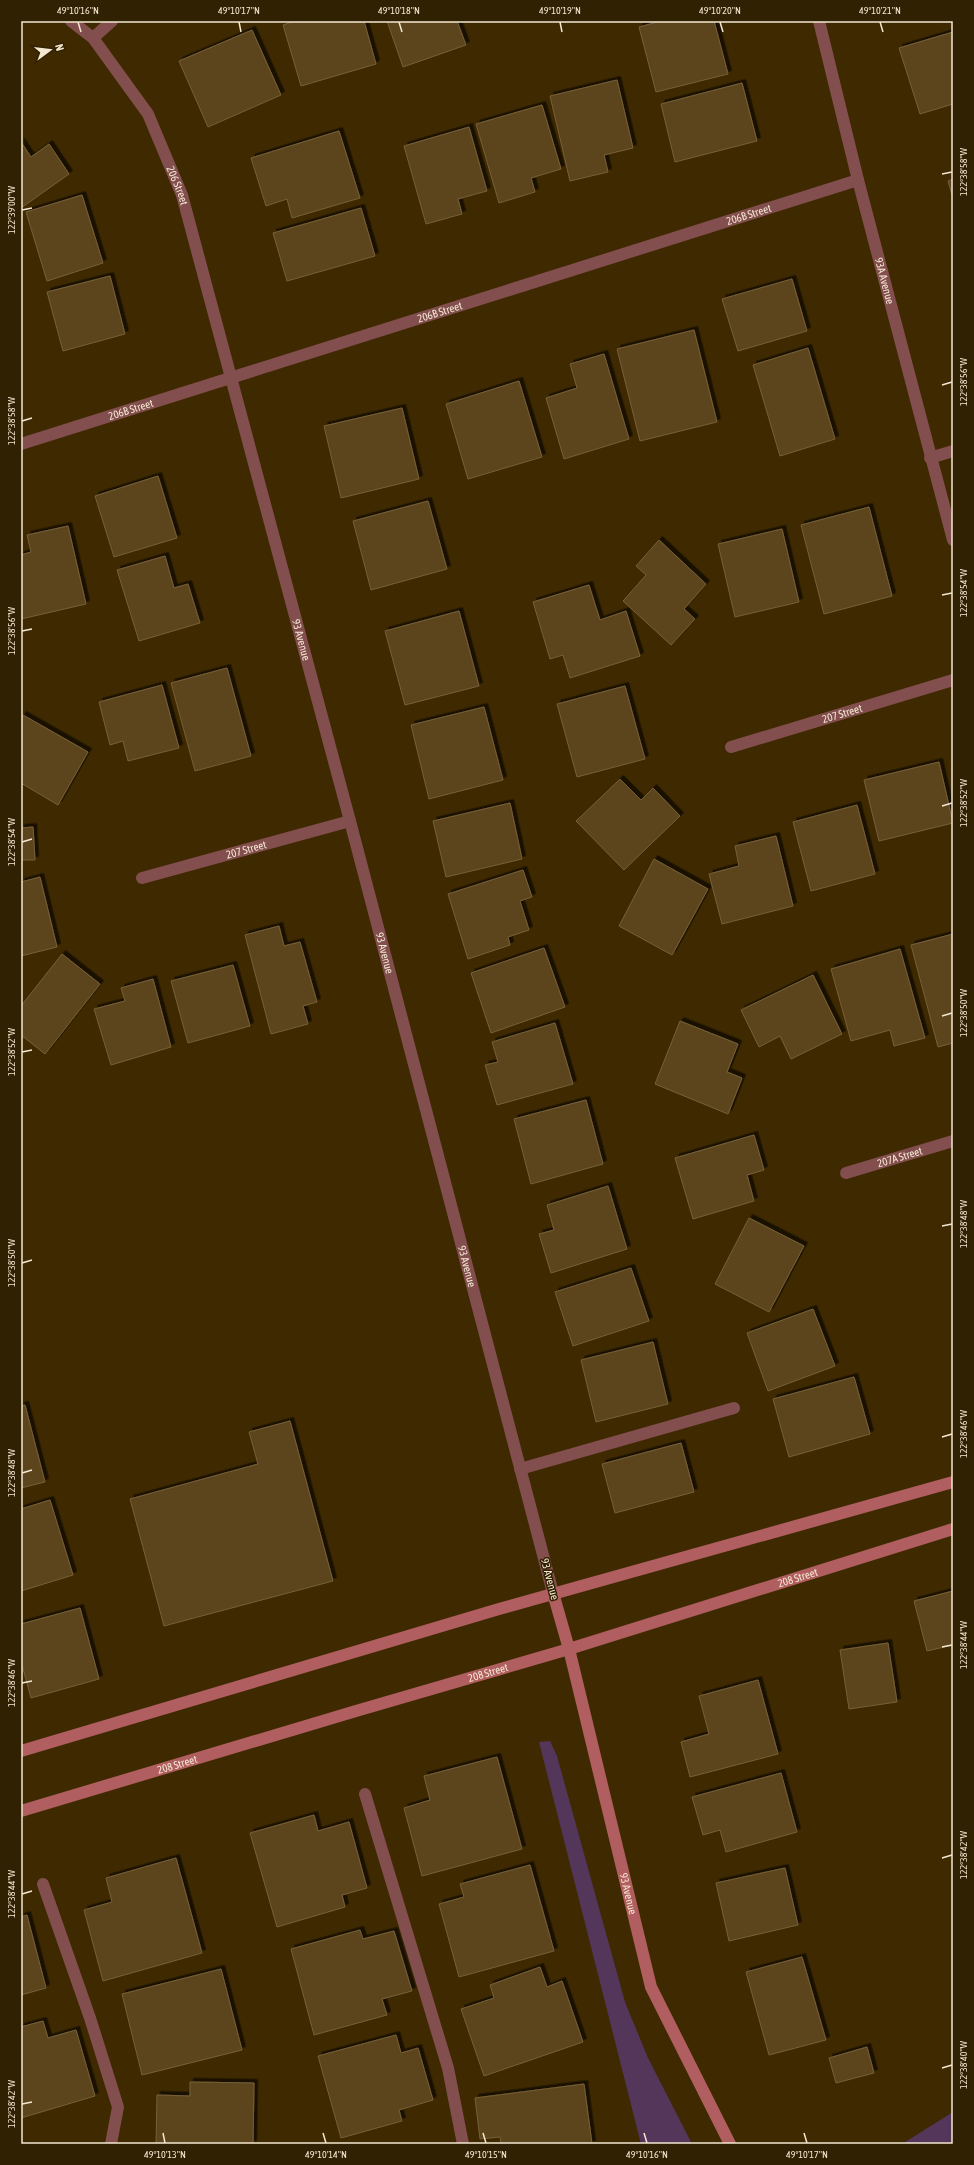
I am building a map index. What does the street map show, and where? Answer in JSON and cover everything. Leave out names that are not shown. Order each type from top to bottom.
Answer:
[{"type":"main road","points":[[21,1751],[553,1593],[953,1482]]},
{"type":"main road","name":"208 Street","points":[[21,1811],[356,1710],[569,1649],[953,1529]]},
{"type":"main road","name":"93 Avenue","points":[[553,1593],[569,1649],[652,1987],[730,2144]]},
{"type":"street","name":"206 Street","points":[[71,21],[93,38],[148,114],[182,195],[231,377]]},
{"type":"street","points":[[93,38],[112,21]]},
{"type":"street","name":"93A Avenue","points":[[819,21],[858,180],[930,458],[953,540]]},
{"type":"street","name":"206B Street","points":[[21,444],[858,180]]},
{"type":"street","name":"93 Avenue","points":[[231,377],[350,821],[553,1593]]},
{"type":"street","points":[[930,458],[953,451]]},
{"type":"street","name":"207 Street","points":[[731,747],[953,680]]},
{"type":"street","name":"207 Street","points":[[142,878],[350,821]]},
{"type":"street","name":"207A Street","points":[[846,1173],[953,1141]]},
{"type":"street","points":[[520,1469],[734,1408]]},
{"type":"street","points":[[365,1794],[448,2068],[463,2144]]},
{"type":"street","points":[[43,1884],[90,2018],[118,2107],[111,2144]]},
{"type":"shaded area","points":[[550,1741],[557,1756],[625,2002],[648,2058],[692,2144],[641,2144],[539,1742]]},
{"type":"shaded area","points":[[953,2112],[953,2144],[902,2144]]},
{"type":"building","points":[[295,21],[364,21],[376,64],[301,86],[283,25]]},
{"type":"building","points":[[387,21],[457,21],[466,45],[403,67]]},
{"type":"building","points":[[661,21],[714,21],[728,74],[656,92],[639,27]]},
{"type":"building","points":[[252,30],[281,95],[208,127],[179,61]]},
{"type":"building","points":[[953,32],[953,104],[920,114],[899,48]]},
{"type":"building","points":[[617,80],[633,148],[604,155],[608,172],[570,181],[550,96]]},
{"type":"building","points":[[742,83],[757,141],[675,162],[661,104]]},
{"type":"building","points":[[542,105],[561,169],[531,178],[535,192],[499,203],[476,124]]},
{"type":"building","points":[[469,127],[487,191],[458,199],[462,214],[426,224],[404,146]]},
{"type":"building","points":[[339,131],[360,198],[292,218],[287,199],[266,206],[251,158]]},
{"type":"building","points":[[21,142],[31,157],[49,144],[69,174],[21,208]]},
{"type":"building","points":[[953,179],[953,198],[948,181]]},
{"type":"building","points":[[82,195],[103,263],[47,281],[26,212]]},
{"type":"building","points":[[361,208],[375,256],[287,281],[273,233]]},
{"type":"building","points":[[110,276],[125,334],[63,351],[47,292]]},
{"type":"building","points":[[792,279],[807,331],[738,351],[722,299]]},
{"type":"building","points":[[694,330],[717,422],[640,441],[617,349]]},
{"type":"building","points":[[808,348],[835,439],[780,456],[753,365]]},
{"type":"building","points":[[604,354],[629,439],[564,459],[546,398],[577,388],[570,364]]},
{"type":"building","points":[[519,381],[542,457],[468,479],[446,404]]},
{"type":"building","points":[[402,408],[419,479],[341,498],[324,426]]},
{"type":"building","points":[[158,476],[177,538],[114,557],[95,496]]},
{"type":"building","points":[[428,501],[447,569],[371,590],[353,521]]},
{"type":"building","points":[[869,507],[892,596],[824,614],[801,525]]},
{"type":"building","points":[[68,526],[86,604],[21,619],[21,555],[31,552],[27,535]]},
{"type":"building","points":[[782,529],[799,602],[735,617],[718,544]]},
{"type":"building","points":[[659,540],[706,584],[684,609],[695,619],[671,645],[623,601],[646,575],[636,566]]},
{"type":"building","points":[[165,556],[174,588],[188,584],[200,623],[139,641],[117,570]]},
{"type":"building","points":[[589,585],[600,620],[626,611],[640,656],[570,678],[563,655],[550,659],[533,602]]},
{"type":"building","points":[[459,611],[479,686],[405,705],[385,631]]},
{"type":"building","points":[[227,668],[251,756],[195,771],[171,683]]},
{"type":"building","points":[[162,685],[179,748],[128,761],[123,741],[110,745],[99,702]]},
{"type":"building","points":[[625,686],[645,759],[577,777],[557,704]]},
{"type":"building","points":[[484,707],[503,780],[429,799],[411,725]]},
{"type":"building","points":[[23,715],[88,752],[58,805],[21,783],[21,718]]},
{"type":"building","points":[[939,762],[953,823],[879,841],[864,780]]},
{"type":"building","points":[[620,779],[641,800],[653,788],[680,816],[624,870],[576,821]]},
{"type":"building","points":[[510,803],[522,859],[446,877],[433,821]]},
{"type":"building","points":[[857,805],[875,874],[811,891],[793,822]]},
{"type":"building","points":[[33,827],[35,860],[21,860],[21,828]]},
{"type":"building","points":[[776,836],[793,906],[722,924],[709,874],[739,866],[735,846]]},
{"type":"building","points":[[654,859],[708,889],[672,955],[619,926]]},
{"type":"building","points":[[523,870],[532,897],[520,901],[529,930],[508,937],[510,945],[468,959],[448,894]]},
{"type":"building","points":[[40,877],[57,947],[21,956],[21,882]]},
{"type":"building","points":[[279,926],[284,946],[300,942],[317,1002],[303,1006],[308,1024],[271,1034],[245,935]]},
{"type":"building","points":[[953,934],[953,1043],[938,1047],[911,945]]},
{"type":"building","points":[[544,948],[565,1007],[491,1033],[471,973]]},
{"type":"building","points":[[900,949],[925,1038],[894,1046],[890,1030],[851,1041],[831,969]]},
{"type":"building","points":[[62,954],[100,984],[45,1054],[21,1035],[21,1006]]},
{"type":"building","points":[[233,965],[250,1026],[188,1043],[171,981]]},
{"type":"building","points":[[813,975],[842,1034],[791,1059],[780,1036],[759,1047],[741,1010]]},
{"type":"building","points":[[153,979],[171,1047],[111,1065],[94,1009],[125,1001],[121,988]]},
{"type":"building","points":[[680,1021],[738,1044],[727,1072],[742,1078],[728,1114],[655,1084]]},
{"type":"building","points":[[555,1023],[573,1084],[497,1105],[485,1065],[498,1062],[492,1042]]},
{"type":"building","points":[[586,1100],[603,1164],[531,1184],[514,1119]]},
{"type":"building","points":[[754,1135],[764,1170],[747,1175],[754,1201],[693,1219],[675,1158]]},
{"type":"building","points":[[608,1186],[627,1249],[551,1273],[539,1234],[554,1230],[547,1205]]},
{"type":"building","points":[[749,1218],[804,1246],[769,1312],[715,1284]]},
{"type":"building","points":[[631,1268],[649,1321],[573,1346],[555,1292]]},
{"type":"building","points":[[813,1309],[835,1366],[768,1391],[747,1333]]},
{"type":"building","points":[[653,1342],[668,1404],[596,1422],[581,1360]]},
{"type":"building","points":[[854,1377],[870,1434],[789,1457],[773,1399]]},
{"type":"building","points":[[25,1405],[45,1482],[21,1488],[21,1406]]},
{"type":"building","points":[[290,1421],[333,1581],[164,1626],[130,1499],[258,1464],[249,1432]]},
{"type":"building","points":[[681,1443],[694,1492],[615,1513],[602,1464]]},
{"type":"building","points":[[50,1500],[73,1575],[21,1591],[21,1509]]},
{"type":"building","points":[[953,1591],[953,1645],[927,1651],[914,1601]]},
{"type":"building","points":[[80,1608],[99,1679],[31,1698],[21,1661],[21,1624]]},
{"type":"building","points":[[888,1643],[897,1702],[849,1709],[840,1650]]},
{"type":"building","points":[[758,1680],[778,1754],[690,1777],[681,1742],[709,1734],[699,1696]]},
{"type":"building","points":[[497,1757],[522,1849],[422,1876],[404,1808],[430,1800],[424,1776]]},
{"type":"building","points":[[781,1773],[797,1832],[726,1852],[720,1830],[703,1835],[692,1797]]},
{"type":"building","points":[[314,1815],[318,1831],[349,1822],[367,1888],[342,1895],[345,1907],[277,1927],[250,1833]]},
{"type":"building","points":[[176,1858],[202,1953],[103,1981],[84,1910],[112,1902],[106,1878]]},
{"type":"building","points":[[530,1865],[554,1951],[459,1977],[439,1904],[464,1897],[460,1884]]},
{"type":"building","points":[[785,1868],[798,1925],[729,1941],[716,1883]]},
{"type":"building","points":[[27,1915],[46,1988],[21,1995],[21,1917]]},
{"type":"building","points":[[360,1930],[363,1939],[394,1931],[412,1991],[382,1999],[387,2015],[314,2035],[291,1949]]},
{"type":"building","points":[[802,1957],[826,2040],[769,2055],[746,1972]]},
{"type":"building","points":[[540,1967],[547,1987],[562,1981],[583,2042],[484,2076],[461,2009],[494,1998],[490,1985]]},
{"type":"building","points":[[221,1969],[242,2050],[142,2075],[122,1994]]},
{"type":"building","points":[[43,2021],[48,2038],[76,2030],[95,2096],[21,2118],[21,2027]]},
{"type":"building","points":[[396,2035],[401,2053],[418,2048],[433,2100],[399,2110],[402,2121],[341,2138],[318,2056]]},
{"type":"building","points":[[867,2047],[874,2073],[836,2083],[829,2058]]},
{"type":"building","points":[[190,2082],[254,2083],[253,2144],[156,2144],[157,2095],[190,2096]]},
{"type":"building","points":[[584,2084],[592,2144],[501,2144],[500,2137],[480,2139],[475,2098]]}]
